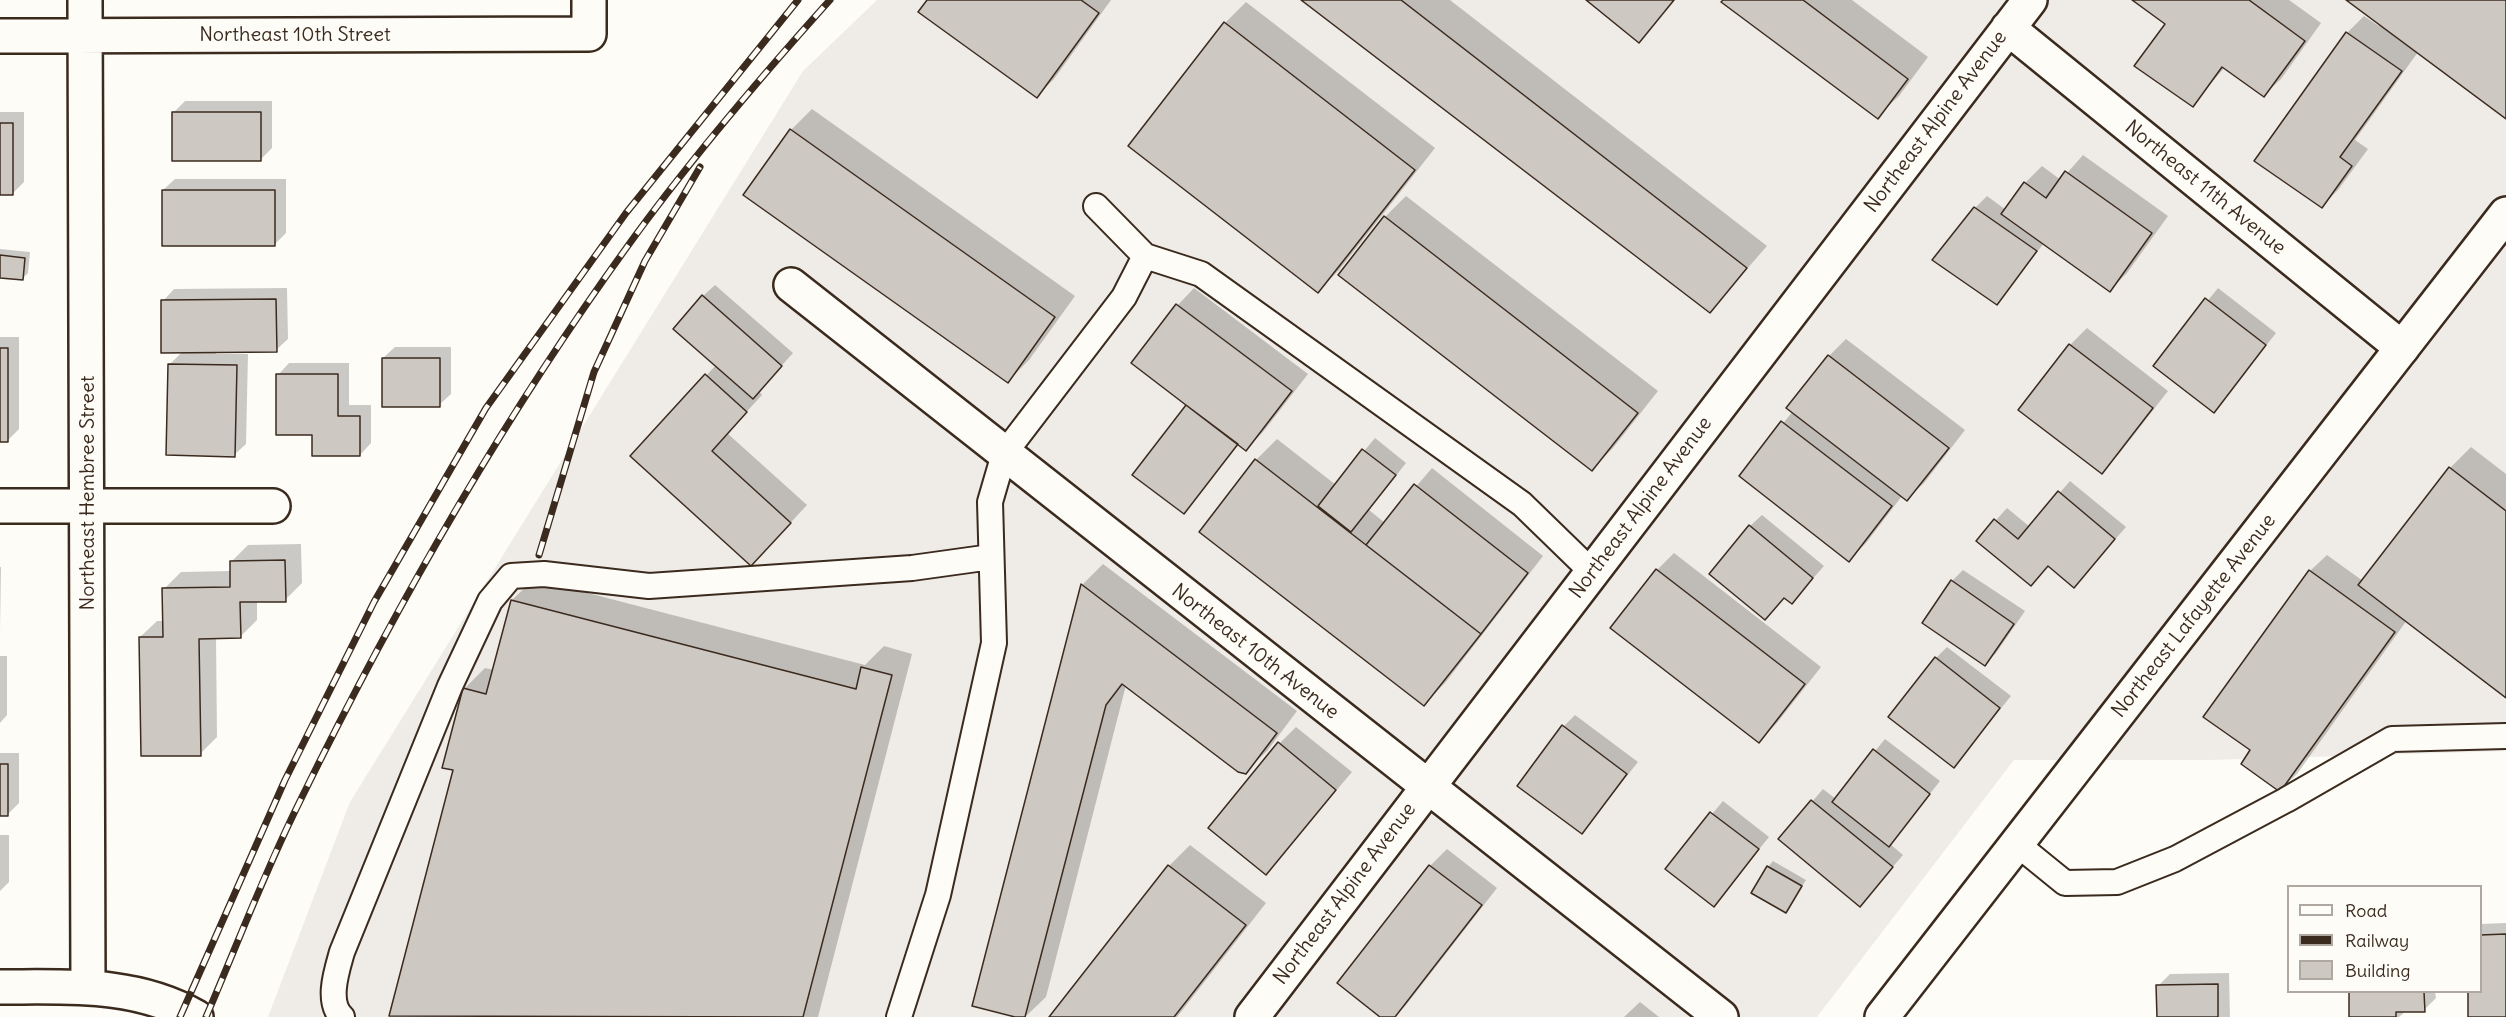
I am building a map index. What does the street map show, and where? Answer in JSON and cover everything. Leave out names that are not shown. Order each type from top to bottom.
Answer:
[{"type":"street","name":"Northeast Hembree Street","points":[[86,0],[87,987]]},
{"type":"street","name":"Northeast 10th Street","points":[[0,36],[589,34],[589,0]]},
{"type":"street","name":"Northeast Alpine Avenue","points":[[1252,1017],[2030,0]]},
{"type":"street","name":"Northeast 11th Avenue","points":[[2008,28],[2402,348]]},
{"type":"street","name":"Northeast Lafayette Avenue","points":[[1882,1017],[2506,214]]},
{"type":"street","name":"Northeast 10th Avenue","points":[[791,285],[1427,788],[1721,1017]]},
{"type":"street","points":[[0,506],[273,506]]},
{"type":"street","points":[[0,987],[87,987],[136,992],[175,1005],[196,1017]]},
{"type":"lane","points":[[1096,206],[1146,255],[1201,274],[1522,504],[1592,572]]},
{"type":"lane","points":[[899,1017],[938,895],[994,643],[990,502],[1004,453],[1124,297],[1146,255]]},
{"type":"lane","points":[[342,1017],[338,1014],[333,988],[342,952],[450,686],[490,601],[511,576],[544,574],[649,586],[912,568],[992,557]]},
{"type":"lane","points":[[2017,844],[2065,883],[2116,882],[2175,859],[2286,800],[2392,739],[2506,736]]},
{"type":"shaded area","points":[[877,0],[2506,0],[2506,751],[2210,760],[2014,760],[1817,1017],[268,1017],[350,802],[803,71]]},
{"type":"building","points":[[927,0],[1081,0],[1099,13],[1037,98],[918,12]]},
{"type":"building","points":[[1301,0],[1401,0],[1747,268],[1710,313]]},
{"type":"building","points":[[1586,0],[1674,0],[1639,43]]},
{"type":"building","points":[[1723,0],[1803,0],[1908,79],[1878,119],[1721,2]]},
{"type":"building","points":[[2132,0],[2249,0],[2305,41],[2264,97],[2222,67],[2193,107],[2134,66],[2165,24]]},
{"type":"building","points":[[2346,0],[2506,0],[2506,119]]},
{"type":"building","points":[[1224,22],[1415,170],[1318,293],[1128,146]]},
{"type":"building","points":[[2346,32],[2402,71],[2340,157],[2352,166],[2322,208],[2254,161]]},
{"type":"building","points":[[172,112],[261,112],[261,161],[172,161]]},
{"type":"building","points":[[0,123],[13,123],[13,195],[0,195]]},
{"type":"building","points":[[790,129],[1055,317],[1008,383],[743,195]]},
{"type":"building","points":[[2065,171],[2152,233],[2110,292],[2001,214],[2024,182],[2046,198]]},
{"type":"building","points":[[162,190],[275,190],[275,246],[162,246]]},
{"type":"building","points":[[1974,207],[2037,251],[1997,305],[1932,260]]},
{"type":"building","points":[[1384,216],[1638,413],[1592,471],[1338,275]]},
{"type":"building","points":[[0,255],[25,258],[23,280],[0,278]]},
{"type":"building","points":[[702,295],[782,366],[753,399],[673,329]]},
{"type":"building","points":[[2205,298],[2266,345],[2214,413],[2153,366]]},
{"type":"building","points":[[276,299],[277,352],[161,353],[161,300]]},
{"type":"building","points":[[1176,304],[1292,391],[1246,451],[1131,363]]},
{"type":"building","points":[[2069,344],[2153,408],[2102,474],[2018,410]]},
{"type":"building","points":[[0,348],[8,348],[8,442],[0,442]]},
{"type":"building","points":[[1828,355],[1949,448],[1907,501],[1786,408]]},
{"type":"building","points":[[382,358],[440,358],[440,407],[382,407]]},
{"type":"building","points":[[168,364],[237,365],[235,457],[166,455]]},
{"type":"building","points":[[276,374],[338,374],[338,416],[360,416],[360,456],[312,456],[312,435],[276,435]]},
{"type":"building","points":[[705,374],[747,412],[712,451],[791,523],[751,566],[630,456]]},
{"type":"building","points":[[1186,405],[1238,444],[1184,514],[1132,475]]},
{"type":"building","points":[[1781,421],[1892,506],[1849,562],[1739,476]]},
{"type":"building","points":[[1362,449],[1396,475],[1351,532],[1318,506]]},
{"type":"building","points":[[1255,459],[1481,634],[1424,706],[1199,532]]},
{"type":"building","points":[[2449,467],[2506,511],[2506,698],[2358,585]]},
{"type":"building","points":[[1414,484],[1528,573],[1481,634],[1366,545]]},
{"type":"building","points":[[2058,491],[2115,539],[2074,588],[2048,566],[2031,586],[1976,541],[1994,519],[2018,539]]},
{"type":"building","points":[[1749,525],[1813,578],[1792,604],[1784,598],[1765,620],[1709,574]]},
{"type":"building","points":[[285,560],[286,602],[240,602],[241,638],[199,639],[201,756],[141,756],[139,637],[163,637],[162,588],[230,587],[230,561]]},
{"type":"building","points":[[1656,569],[1805,684],[1759,743],[1610,628]]},
{"type":"building","points":[[2309,570],[2395,632],[2280,792],[2241,764],[2250,750],[2203,717]]},
{"type":"building","points":[[1951,580],[2014,624],[1985,666],[1922,623]]},
{"type":"building","points":[[1081,584],[1277,733],[1246,774],[1238,772],[1122,684],[1106,705],[1025,1017],[1015,1017],[972,1006]]},
{"type":"building","points":[[511,600],[856,689],[861,667],[892,675],[803,1017],[389,1016],[453,770],[442,768],[463,688],[486,694]]},
{"type":"building","points":[[1935,657],[2000,708],[1954,768],[1888,717]]},
{"type":"building","points":[[1562,725],[1627,774],[1582,834],[1517,786]]},
{"type":"building","points":[[1278,742],[1336,790],[1266,875],[1208,828]]},
{"type":"building","points":[[1873,749],[1930,794],[1889,847],[1832,802]]},
{"type":"building","points":[[0,764],[8,764],[8,816],[0,816]]},
{"type":"building","points":[[1811,800],[1893,867],[1860,907],[1778,839]]},
{"type":"building","points":[[1710,812],[1759,849],[1714,907],[1665,869]]},
{"type":"building","points":[[1168,865],[1246,925],[1174,1017],[1049,1017]]},
{"type":"building","points":[[1429,865],[1482,905],[1395,1017],[1380,1017],[1337,983]]},
{"type":"building","points":[[1767,866],[1802,886],[1786,913],[1751,893]]},
{"type":"building","points":[[2506,934],[2506,1017],[2468,1017],[2468,993],[2482,993],[2482,935]]},
{"type":"building","points":[[2218,984],[2218,1017],[2157,1017],[2156,985]]},
{"type":"building","points":[[2349,993],[2424,993],[2425,1012],[2396,1012],[2396,1017],[2349,1017]]},
{"type":"railway","points":[[180,1017],[285,780],[374,602],[486,408],[626,213],[798,0]]},
{"type":"railway","points":[[206,1017],[275,854],[336,729],[412,587],[493,448],[581,313],[675,183],[725,121],[830,0]]},
{"type":"railway","points":[[539,555],[594,372],[645,261],[700,167]]}]
